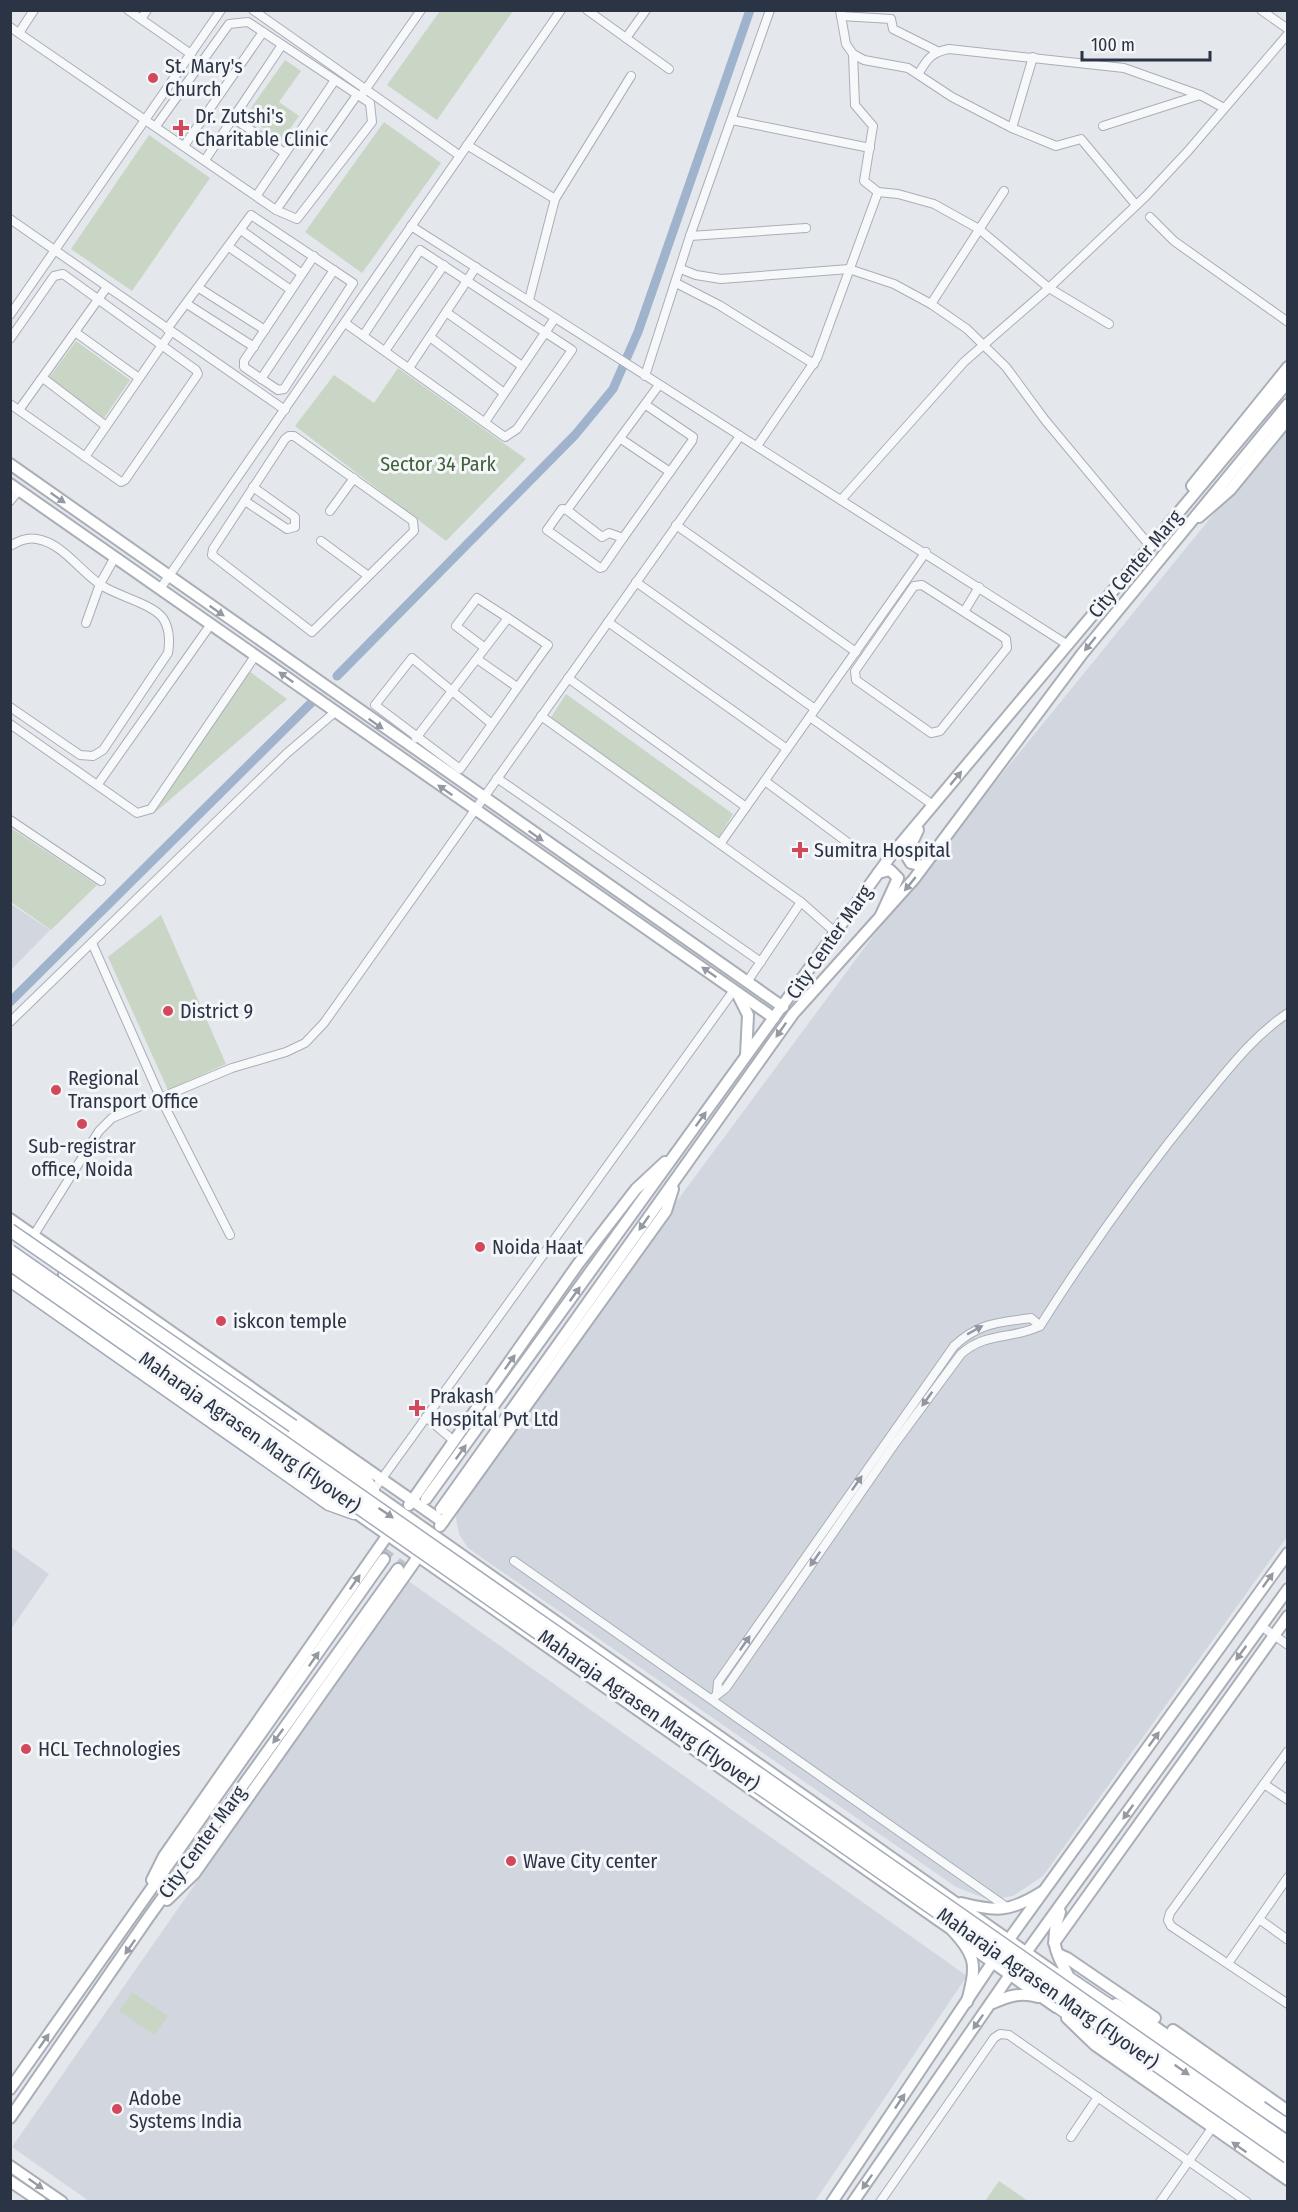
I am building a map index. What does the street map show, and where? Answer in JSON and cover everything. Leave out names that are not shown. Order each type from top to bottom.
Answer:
[{"type":"main road","points":[[10,1230],[361,1473],[373,1491]]},
{"type":"main road","name":"Maharaja Agrasen Marg (Flyover)","points":[[10,1251],[197,1384],[946,1902],[1287,2143]]},
{"type":"main road","name":"Maharaja Agrasen Marg (Flyover)","points":[[10,1264],[1287,2157]]},
{"type":"main road","points":[[10,1281],[329,1504],[354,1513]]},
{"type":"main road","points":[[1070,1979],[1143,2026],[1287,2126]]},
{"type":"main road","points":[[1050,2001],[1287,2169]]},
{"type":"street","points":[[19,33],[34,10]]},
{"type":"street","points":[[128,10],[191,54]]},
{"type":"street","points":[[141,19],[147,10]]},
{"type":"street","points":[[10,315],[221,10]]},
{"type":"street","points":[[10,27],[276,210],[297,219],[372,122],[370,103],[253,10]]},
{"type":"street","points":[[276,210],[421,10]]},
{"type":"street","points":[[160,589],[236,483],[459,155],[561,10]]},
{"type":"street","points":[[626,38],[646,10]]},
{"type":"street","points":[[641,374],[681,269],[690,236],[770,10]]},
{"type":"street","points":[[1261,10],[1287,29]]},
{"type":"street","points":[[592,12],[669,69]]},
{"type":"street","points":[[937,51],[892,29],[891,19],[841,13],[846,44],[853,54],[864,60],[908,68],[919,73],[952,97],[1012,128],[1056,146],[1081,140],[1136,205]]},
{"type":"street","points":[[156,126],[229,24],[248,22],[335,80],[459,155]]},
{"type":"street","points":[[184,146],[263,32]]},
{"type":"street","points":[[841,500],[939,388],[1049,288],[1136,205],[1188,151],[1287,34]]},
{"type":"street","points":[[205,160],[282,45]]},
{"type":"street","points":[[919,73],[928,57],[937,51],[949,49],[1033,57],[1124,68],[1200,94],[1224,108]]},
{"type":"street","points":[[853,54],[855,105],[873,126],[864,181],[878,192],[898,194],[934,204],[980,229],[1049,288],[1109,324]]},
{"type":"street","points":[[1012,128],[1033,57]]},
{"type":"street","points":[[530,300],[545,228],[555,199],[631,76]]},
{"type":"street","points":[[257,195],[335,80]]},
{"type":"street","points":[[1103,126],[1200,94]]},
{"type":"street","points":[[233,118],[285,153]]},
{"type":"street","points":[[732,120],[870,148]]},
{"type":"street","points":[[467,145],[555,199]]},
{"type":"street","points":[[931,304],[1004,191]]},
{"type":"street","points":[[757,446],[814,364],[828,332],[878,192]]},
{"type":"street","points":[[84,457],[162,346],[169,330],[251,214],[314,256],[352,283],[351,289],[284,389],[278,390],[248,370],[244,367],[244,361],[314,256]]},
{"type":"street","points":[[1150,217],[1174,241],[1287,322]]},
{"type":"street","points":[[10,219],[285,410]]},
{"type":"street","points":[[411,226],[530,300],[607,353],[926,552],[1068,645]]},
{"type":"street","points":[[690,236],[806,228]]},
{"type":"street","points":[[241,230],[302,274]]},
{"type":"street","points":[[229,247],[291,290]]},
{"type":"street","points":[[345,323],[363,336],[385,351],[506,437],[510,436],[572,350],[420,250],[363,336]]},
{"type":"street","points":[[385,351],[444,265]]},
{"type":"street","points":[[409,368],[476,267]]},
{"type":"street","points":[[681,269],[696,275],[720,279],[849,269],[894,284],[931,304],[967,328],[985,344],[1150,546]]},
{"type":"street","points":[[261,379],[333,270]]},
{"type":"street","points":[[76,284],[85,272]]},
{"type":"street","points":[[10,339],[54,276],[63,274],[196,370],[197,378],[125,480],[116,481],[10,404]]},
{"type":"street","points":[[676,283],[728,310],[814,364]]},
{"type":"street","points":[[19,410],[107,287]]},
{"type":"street","points":[[199,288],[265,330]]},
{"type":"street","points":[[187,304],[254,347]]},
{"type":"street","points":[[446,312],[522,366]]},
{"type":"street","points":[[485,422],[555,318]]},
{"type":"street","points":[[75,332],[139,378]]},
{"type":"street","points":[[430,337],[504,393]]},
{"type":"street","points":[[1180,511],[1189,490],[1212,459],[1287,367]]},
{"type":"street","points":[[242,380],[248,370]]},
{"type":"street","points":[[43,378],[106,426]]},
{"type":"street","name":"City Center Marg","points":[[426,1499],[878,873],[1287,382]]},
{"type":"street","points":[[567,510],[659,385]]},
{"type":"street","name":"City Center Marg","points":[[441,1509],[793,1014],[923,866],[1082,654],[1287,404]]},
{"type":"street","points":[[623,538],[609,533],[599,540],[567,510],[562,509],[547,530],[600,568],[603,567],[693,437],[646,405]]},
{"type":"street","points":[[1190,523],[1211,509],[1230,489],[1287,419]]},
{"type":"street","points":[[289,436],[294,436],[354,478],[413,521],[414,531],[367,575],[316,630],[308,631],[212,555],[213,549],[289,436]]},
{"type":"street","points":[[26,1248],[99,1131],[112,1118],[127,1109],[161,1099],[214,1075],[286,1052],[305,1043],[324,1023],[740,436]]},
{"type":"street","points":[[621,439],[670,472]]},
{"type":"street","points":[[10,464],[409,747],[453,771],[460,769],[548,645],[477,598],[456,626],[485,648]]},
{"type":"street","points":[[330,511],[354,478]]},
{"type":"street","points":[[236,483],[287,529],[295,527],[295,517],[249,494]]},
{"type":"street","points":[[10,501],[14,487],[774,1018]]},
{"type":"street","points":[[676,525],[856,652]]},
{"type":"street","points":[[10,546],[18,541],[36,538],[53,545],[100,584],[122,597],[153,609],[163,618],[170,636],[168,653],[103,750],[93,756],[80,755],[10,707]]},
{"type":"street","points":[[321,541],[367,575]]},
{"type":"street","points":[[720,844],[926,552]]},
{"type":"street","points":[[86,623],[100,584],[115,557]]},
{"type":"street","points":[[636,582],[815,710]]},
{"type":"street","points":[[922,585],[964,612],[1006,639],[1007,648],[940,731],[931,733],[856,680],[855,671],[914,586],[922,585]]},
{"type":"street","points":[[964,612],[979,587]]},
{"type":"street","points":[[409,747],[508,618]]},
{"type":"street","points":[[608,622],[787,749]]},
{"type":"street","points":[[98,784],[211,624]]},
{"type":"street","points":[[10,724],[137,813],[151,809],[255,656]]},
{"type":"street","points":[[492,724],[412,658],[375,705],[417,736],[482,798],[783,1007]]},
{"type":"street","points":[[477,659],[517,687]]},
{"type":"street","points":[[568,678],[746,807]]},
{"type":"street","points":[[10,1022],[286,754],[335,712]]},
{"type":"street","points":[[541,716],[801,903],[836,933]]},
{"type":"street","points":[[810,717],[933,805]]},
{"type":"street","points":[[497,778],[761,962]]},
{"type":"street","points":[[765,781],[851,844]]},
{"type":"street","points":[[923,817],[906,855],[910,863],[923,866]]},
{"type":"street","points":[[10,820],[102,881]]},
{"type":"street","points":[[878,873],[890,870],[898,878],[880,917]]},
{"type":"street","points":[[747,982],[801,903]]},
{"type":"street","points":[[92,943],[161,1099],[230,1235]]},
{"type":"street","points":[[734,990],[748,1015],[749,1036],[746,1058]]},
{"type":"street","points":[[373,1491],[734,990]]},
{"type":"street","points":[[715,1696],[726,1688],[896,1442],[961,1354],[972,1344],[991,1336],[1027,1332],[1040,1326],[1101,1231],[1154,1160],[1241,1054],[1273,1023],[1287,1013]]},
{"type":"street","points":[[404,1513],[578,1264],[628,1198],[681,1147]]},
{"type":"street","points":[[434,1534],[666,1210],[679,1175]]},
{"type":"street","points":[[10,1219],[443,1522]]},
{"type":"street","points":[[10,1237],[955,1901],[1013,1936],[1030,1948],[1054,1972],[1151,2024],[1287,2120]]},
{"type":"street","points":[[10,1273],[259,1444],[354,1513],[951,1929],[969,1948],[974,1962],[975,1971],[968,2002]]},
{"type":"street","points":[[715,1696],[718,1682],[954,1346],[968,1333],[985,1324],[1031,1318],[1040,1326]]},
{"type":"street","points":[[426,1417],[454,1441]]},
{"type":"street","points":[[259,1444],[272,1420]]},
{"type":"street","points":[[137,1910],[164,1856],[387,1536]]},
{"type":"street","points":[[832,2202],[993,1962],[1287,1553]]},
{"type":"street","points":[[148,1918],[194,1874],[418,1557]]},
{"type":"street","name":"City Center Marg","points":[[10,2089],[384,1559]]},
{"type":"street","points":[[514,1561],[715,1696],[1008,1908]]},
{"type":"street","name":"City Center Marg","points":[[10,2118],[148,1918],[398,1569]]},
{"type":"street","points":[[853,2202],[1010,1976],[1287,1589]]},
{"type":"street","points":[[1056,1949],[1287,1616]]},
{"type":"street","points":[[1261,1626],[1287,1646]]},
{"type":"street","points":[[636,1709],[649,1686]]},
{"type":"street","points":[[1287,1751],[1170,1913],[1168,1920],[1171,1926],[1229,1962],[1287,2004]]},
{"type":"street","points":[[1264,1785],[1287,1800]]},
{"type":"street","points":[[1229,1962],[1287,1880]]},
{"type":"street","points":[[955,1901],[992,1911],[1019,1906],[1047,1889]]},
{"type":"street","points":[[1065,1900],[1052,1935],[1070,1979]]},
{"type":"street","points":[[1259,1919],[1287,1940]]},
{"type":"street","points":[[963,1942],[1050,2001],[1095,2045],[1287,2180]]},
{"type":"street","points":[[1056,1949],[1287,2111]]},
{"type":"street","points":[[991,2003],[1010,1995],[1028,1994],[1050,2001]]},
{"type":"street","points":[[880,2202],[994,2038],[1000,2034],[1009,2036],[1247,2202]]},
{"type":"street","points":[[1071,2137],[1098,2097]]},
{"type":"street","points":[[1160,2202],[1212,2128]]},
{"type":"street","points":[[11,2165],[62,2202]]},
{"type":"street","points":[[10,2181],[41,2202]]},
{"type":"shaded area","points":[[1287,424],[1287,1537],[1043,1876],[1013,1896],[989,1900],[956,1887],[468,1548],[459,1534],[456,1518],[460,1494],[905,893]]},
{"type":"shaded area","points":[[11,904],[50,930],[11,970]]},
{"type":"shaded area","points":[[11,1547],[49,1574],[11,1629]]},
{"type":"shaded area","points":[[407,1580],[967,1976],[815,2201],[89,2201],[12,2147]]},
{"type":"green space","points":[[440,11],[513,11],[437,120],[387,85]]},
{"type":"green space","points":[[285,60],[301,71],[279,102],[299,116],[281,141],[246,115]]},
{"type":"green space","points":[[384,122],[441,163],[362,273],[305,232]]},
{"type":"green space","points":[[149,135],[210,178],[132,291],[71,249]]},
{"type":"green space","points":[[76,341],[130,380],[104,418],[49,378]]},
{"type":"green space","name":"Sector 34 Park","points":[[398,368],[526,459],[446,541],[295,426],[334,375],[374,403]]},
{"type":"green space","points":[[249,671],[287,699],[152,815]]},
{"type":"green space","points":[[566,694],[733,814],[719,837],[550,719]]},
{"type":"green space","points":[[11,828],[97,885],[51,930],[11,902]]},
{"type":"green space","name":"District 9","points":[[161,915],[226,1064],[168,1090],[108,957]]},
{"type":"green space","points":[[132,1992],[168,2016],[155,2035],[119,2011]]},
{"type":"green space","points":[[999,2181],[1028,2201],[985,2201]]},
{"type":"waterway","points":[[337,676],[575,435],[613,389],[638,332],[750,10]]},
{"type":"waterway","points":[[10,1002],[311,703]]},
{"type":"tunnel","points":[[384,1559],[426,1500]]},
{"type":"tunnel","points":[[398,1569],[441,1510]]},
{"type":"place","name":"St. Mary's Church","points":[[153,78]]},
{"type":"place","name":"Dr. Zutshi's Charitable Clinic","points":[[181,128]]},
{"type":"place","name":"Sumitra Hospital","points":[[800,850]]},
{"type":"place","name":"District 9","points":[[168,1011]]},
{"type":"place","name":"Regional Transport Office","points":[[56,1090]]},
{"type":"place","name":"Sub-registrar office, Noida","points":[[82,1124]]},
{"type":"place","name":"Noida Haat","points":[[480,1247]]},
{"type":"place","name":"iskcon temple","points":[[221,1321]]},
{"type":"place","name":"Prakash Hospital Pvt Ltd","points":[[417,1408]]},
{"type":"place","name":"HCL Technologies","points":[[26,1749]]},
{"type":"place","name":"Wave City center","points":[[511,1861]]},
{"type":"place","name":"Adobe Systems India","points":[[117,2109]]}]
